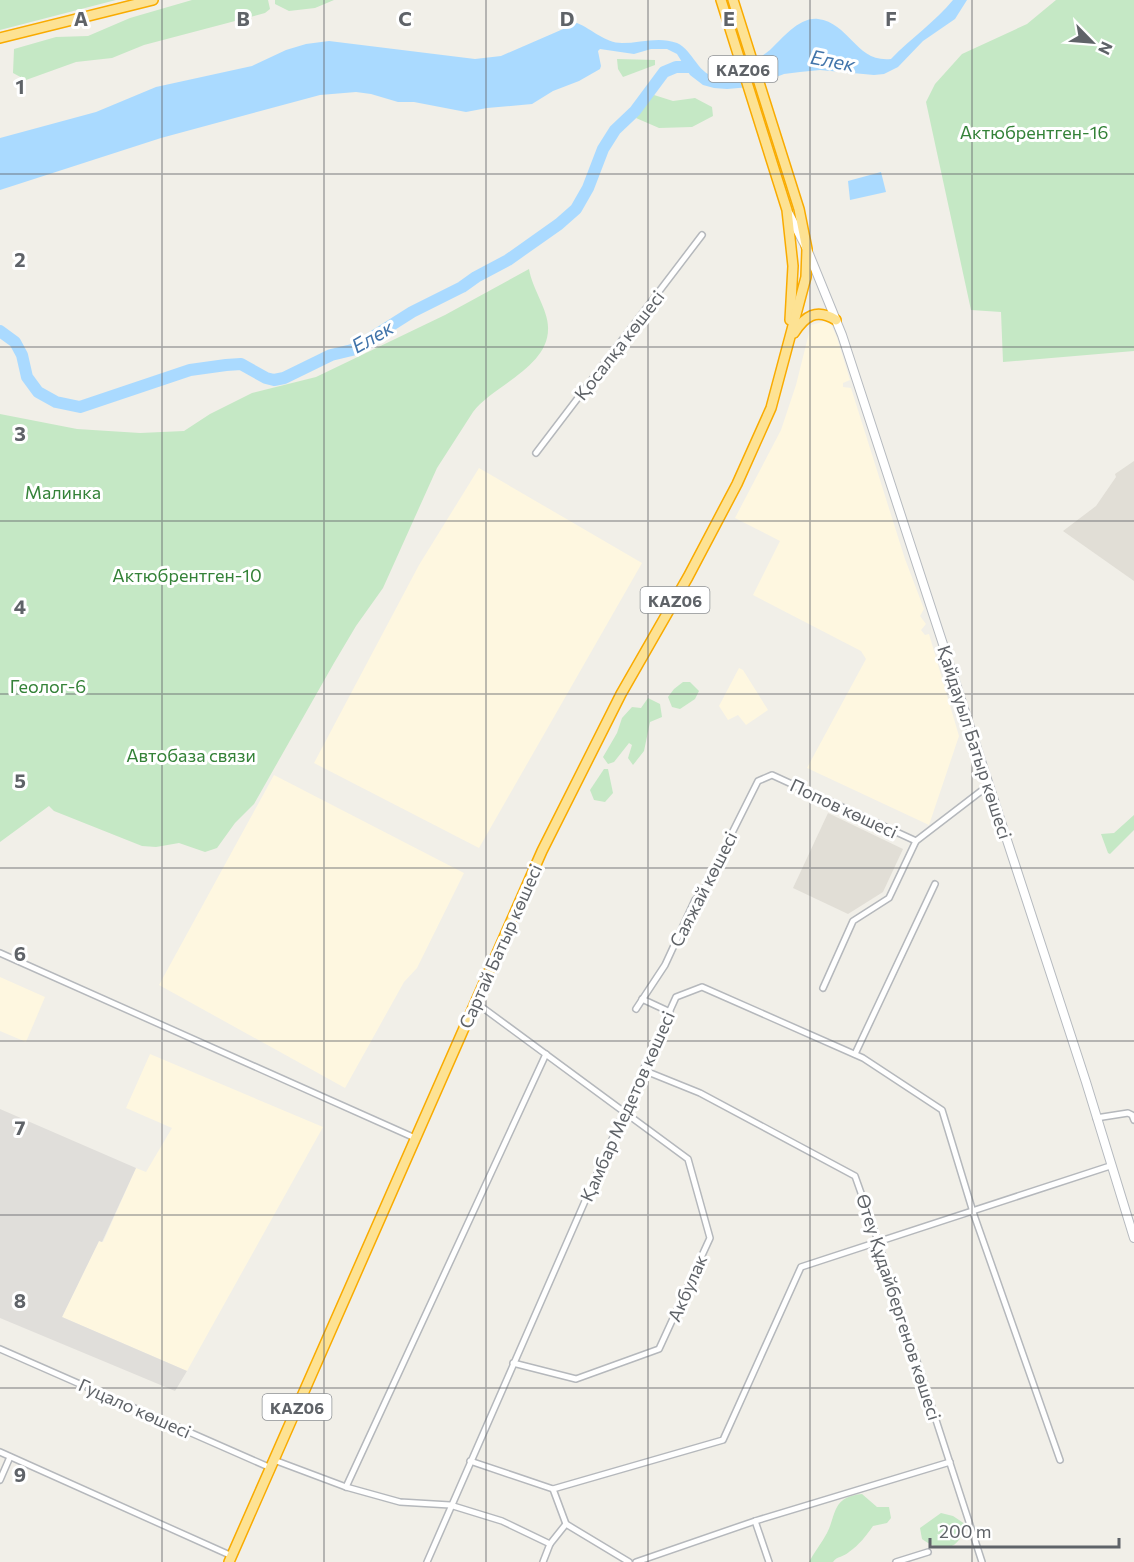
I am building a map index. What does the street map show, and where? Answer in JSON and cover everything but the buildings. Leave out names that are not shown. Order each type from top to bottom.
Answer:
[{"type":"highway","points":[[0,38],[153,0]]},
{"type":"highway","name":"KАZ06","points":[[721,0],[787,210],[793,266],[789,340]]},
{"type":"highway","name":"KАZ06","points":[[733,0],[799,209],[807,249],[806,277],[789,340]]},
{"type":"highway","points":[[789,340],[804,320],[810,316],[823,313],[836,320]]},
{"type":"highway","name":"Сартай Батыр көшесі","points":[[231,1559],[475,1002],[568,796],[621,694],[688,577],[736,484],[771,408],[789,340]]},
{"type":"street","name":"Қайдауыл Батыр көшесі","points":[[787,210],[807,249],[836,320],[989,785],[1134,1238]]},
{"type":"street","name":"Қосалқа көшесі","points":[[536,453],[702,235]]},
{"type":"street","name":"Попов көшесі","points":[[772,775],[916,841]]},
{"type":"street","name":"Саяжай көшесі","points":[[636,1009],[665,965],[695,900],[704,891],[758,781],[772,775]]},
{"type":"street","points":[[823,988],[853,921],[889,898],[916,841],[989,785]]},
{"type":"street","points":[[855,1054],[935,885]]},
{"type":"street","points":[[0,953],[415,1138]]},
{"type":"street","name":"Қамбар Медетов көшесі","points":[[427,1562],[450,1505],[676,997],[702,987],[855,1054],[942,1110],[974,1212],[1060,1460]]},
{"type":"street","points":[[642,999],[670,1012]]},
{"type":"street","name":"Акбулак","points":[[475,1002],[688,1159],[710,1238],[659,1349],[576,1379],[513,1363]]},
{"type":"street","points":[[346,1487],[546,1054]]},
{"type":"street","name":"Өтеу Құдайбергенов көшесі","points":[[643,1070],[700,1093],[855,1176],[982,1562]]},
{"type":"street","points":[[1096,1118],[1128,1113],[1134,1120]]},
{"type":"street","points":[[470,1461],[553,1489],[723,1440],[801,1267],[1110,1166]]},
{"type":"street","name":"Гуцало көшесі","points":[[0,1349],[272,1464],[400,1502],[450,1505],[502,1521],[550,1544]]},
{"type":"street","points":[[0,1452],[231,1559]]},
{"type":"street","points":[[0,1480],[10,1457]]},
{"type":"street","points":[[636,1562],[755,1521],[950,1462]]},
{"type":"street","points":[[553,1489],[566,1524],[629,1562]]},
{"type":"street","points":[[755,1521],[769,1562]]},
{"type":"street","points":[[543,1562],[550,1544],[566,1524]]},
{"type":"street","points":[[897,1562],[928,1552]]},
{"type":"shaded area","points":[[826,321],[831,324],[837,338],[850,380],[843,383],[843,387],[851,388],[905,559],[924,609],[920,616],[926,624],[921,630],[925,635],[929,634],[959,736],[929,825],[807,768],[866,659],[861,651],[753,595],[780,541],[735,518],[781,430],[796,385],[811,325]]},
{"type":"shaded area","points":[[1134,461],[1134,581],[1063,531],[1096,506],[1116,477],[1115,474]]},
{"type":"shaded area","points":[[479,468],[642,563],[479,848],[314,763],[419,565]]},
{"type":"shaded area","points":[[739,668],[743,670],[768,710],[746,725],[738,715],[728,720],[719,706]]},
{"type":"shaded area","points":[[274,775],[464,873],[417,968],[404,982],[345,1088],[159,985]]},
{"type":"shaded area","points":[[828,813],[903,849],[883,892],[848,914],[793,888]]},
{"type":"shaded area","points":[[0,977],[45,997],[26,1042],[0,1031]]},
{"type":"shaded area","points":[[150,1054],[323,1127],[187,1371],[62,1317],[99,1241],[103,1242],[136,1168],[146,1172],[172,1128],[126,1108]]},
{"type":"shaded area","points":[[0,1109],[136,1168],[102,1242],[99,1241],[62,1317],[187,1371],[175,1391],[0,1318]]},
{"type":"green space","points":[[0,0],[116,0],[0,30]]},
{"type":"green space","points":[[192,0],[268,0],[270,9],[265,13],[144,45],[112,58],[76,62],[26,80],[13,73],[14,49],[56,37],[88,36],[130,18]]},
{"type":"green space","points":[[275,0],[334,0],[315,8],[289,11],[275,4]]},
{"type":"green space","name":"Актюбрентген-16","points":[[1056,0],[1134,0],[1134,351],[1003,362],[1001,312],[971,310],[926,102],[935,84],[962,54],[1027,24]]},
{"type":"green space","points":[[617,59],[655,60],[655,65],[623,77],[618,69]]},
{"type":"green space","points":[[654,95],[673,101],[695,98],[712,107],[713,116],[692,127],[659,128],[636,118],[642,106]]},
{"type":"green space","points":[[529,269],[548,327],[546,341],[540,354],[473,412],[437,468],[383,588],[356,626],[254,804],[235,823],[217,848],[205,852],[179,843],[156,847],[142,846],[54,811],[49,806],[0,842],[0,414],[77,429],[140,433],[184,431],[210,414],[252,393],[316,377],[445,315]]},
{"type":"green space","points":[[683,682],[690,682],[699,691],[695,699],[680,709],[672,707],[668,697]]},
{"type":"green space","points":[[648,698],[660,704],[662,717],[650,722],[644,751],[633,765],[628,758],[632,745],[629,743],[614,762],[608,764],[603,757],[617,733],[622,718],[632,707],[641,708]]},
{"type":"green space","points":[[604,769],[608,769],[613,793],[605,802],[594,800],[590,790]]},
{"type":"green space","points":[[1134,815],[1134,830],[1110,854],[1108,853],[1101,834],[1114,833]]},
{"type":"green space","points":[[862,1494],[877,1507],[889,1507],[891,1518],[887,1523],[873,1526],[856,1546],[833,1562],[809,1562],[827,1533],[840,1502]]},
{"type":"green space","points":[[941,1513],[953,1516],[965,1524],[963,1533],[950,1547],[937,1547],[922,1539],[920,1528]]},
{"type":"water","points":[[953,0],[967,0],[955,19],[923,41],[898,67],[884,74],[820,70],[784,74],[750,87],[714,88],[703,85],[690,75],[677,54],[667,49],[651,49],[634,54],[600,49],[598,51],[600,69],[579,81],[553,91],[532,104],[466,112],[414,102],[398,102],[356,92],[320,95],[161,138],[0,190],[0,138],[96,112],[156,87],[252,66],[286,50],[306,44],[329,41],[475,59],[501,56],[577,23],[616,42],[656,40],[677,43],[708,74],[722,77],[754,62],[792,29],[811,19],[829,22],[869,55],[879,59],[891,59],[939,16]]},
{"type":"water","points":[[881,172],[886,192],[850,200],[848,181]]},
{"type":"waterway","name":"Елек","points":[[0,331],[15,342],[22,355],[27,377],[38,392],[56,402],[80,407],[190,370],[241,364],[266,378],[274,380],[284,378],[331,355],[352,350],[412,312],[462,287],[508,260],[559,224],[576,209],[588,188],[603,149],[615,130],[635,111],[664,72],[676,67],[691,67]]},
{"type":"park label","name":"Малинка","points":[[63,492]]},
{"type":"park label","name":"Актюбрентген-10","points":[[187,575]]},
{"type":"park label","name":"Геолог-6","points":[[48,686]]},
{"type":"park label","name":"Автобаза связи","points":[[191,755]]}]
